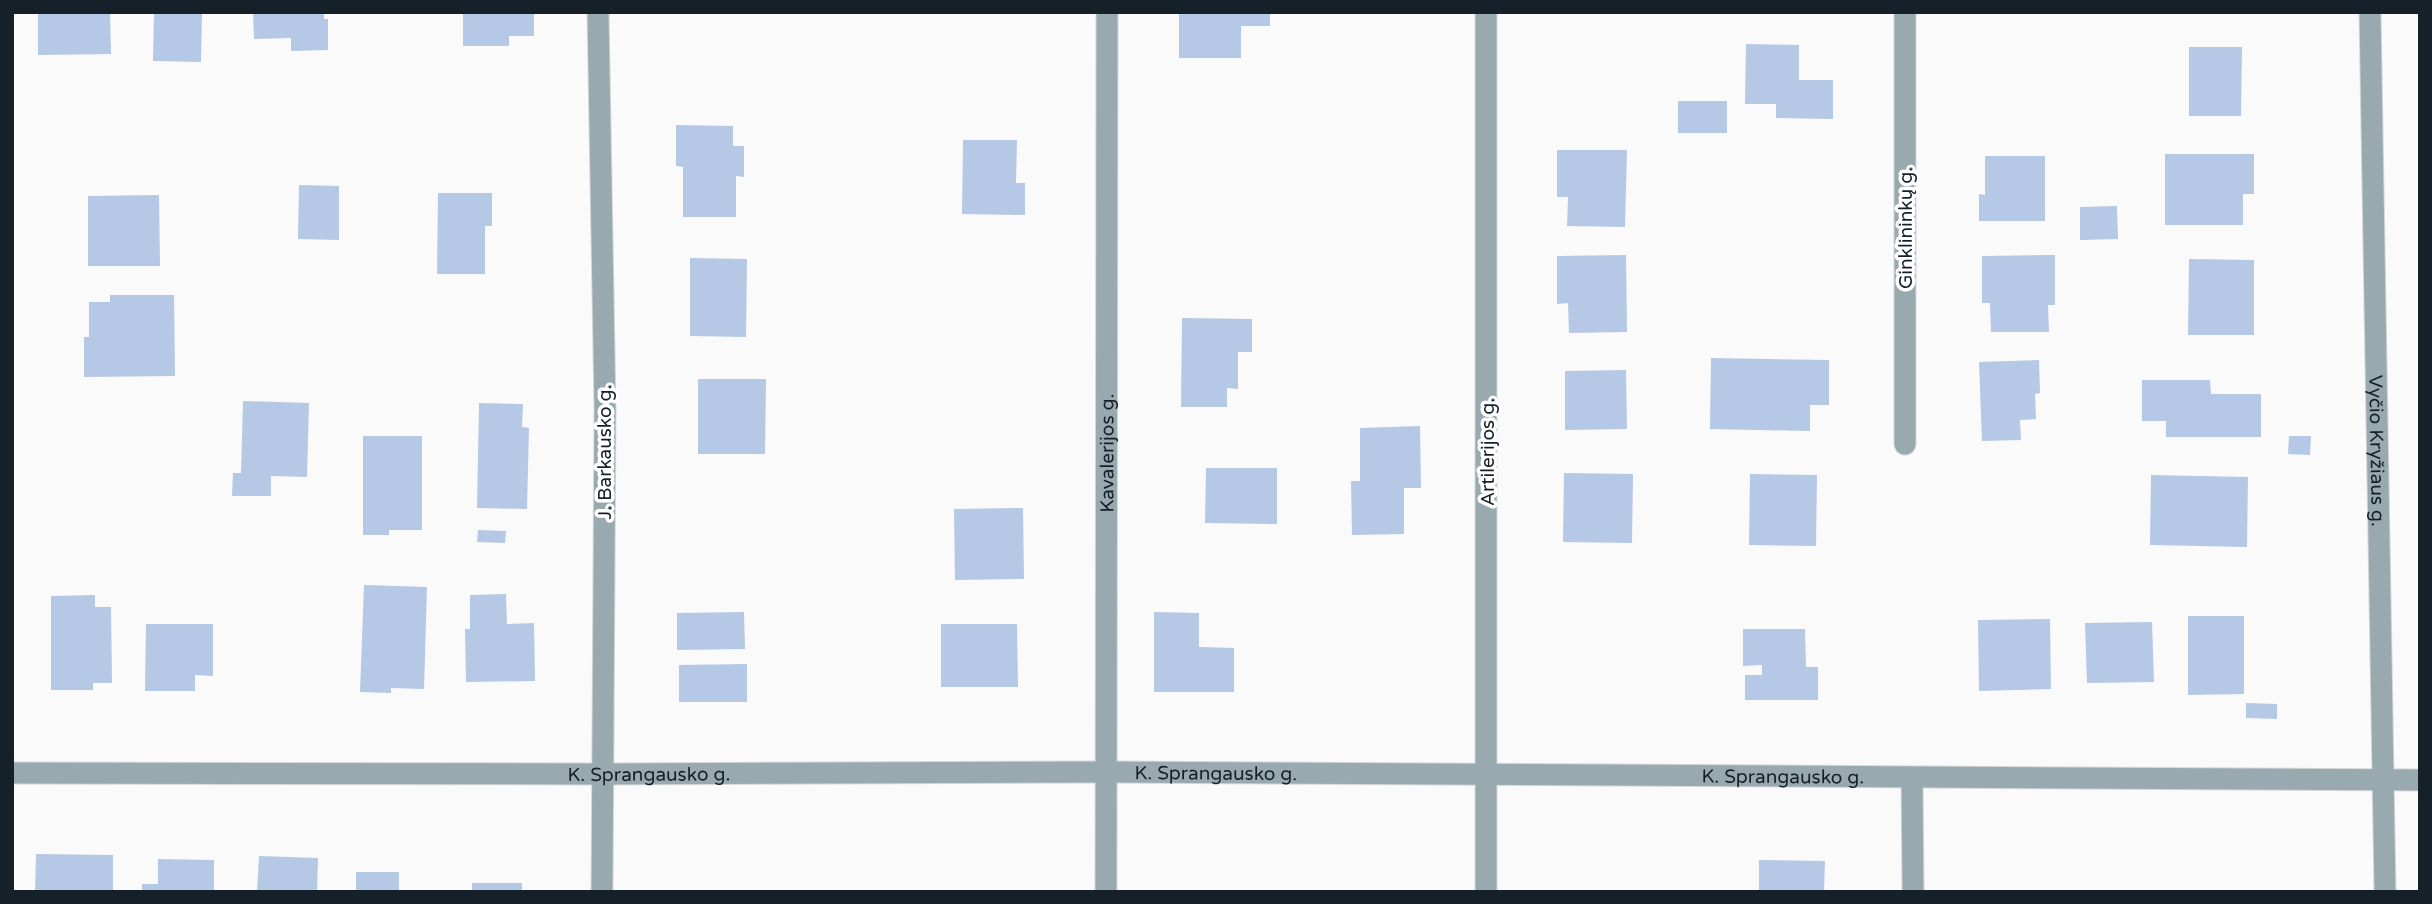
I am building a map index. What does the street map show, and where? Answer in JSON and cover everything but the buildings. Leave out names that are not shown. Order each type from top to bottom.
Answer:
[{"type":"street","name":"J. Barkausko g.","points":[[598,12],[605,408],[602,892]]},
{"type":"street","name":"Kavalerijos g.","points":[[1106,892],[1107,12]]},
{"type":"street","name":"Artilerijos g.","points":[[1486,12],[1486,892]]},
{"type":"street","name":"Ginklininkų g.","points":[[1905,12],[1906,444]]},
{"type":"street","name":"Vyčio Kryžiaus g.","points":[[2371,12],[2385,892]]},
{"type":"street","name":"K. Sprangausko g.","points":[[12,773],[1106,772],[2385,782],[2420,780]]},
{"type":"street","points":[[1912,779],[1913,892]]}]
